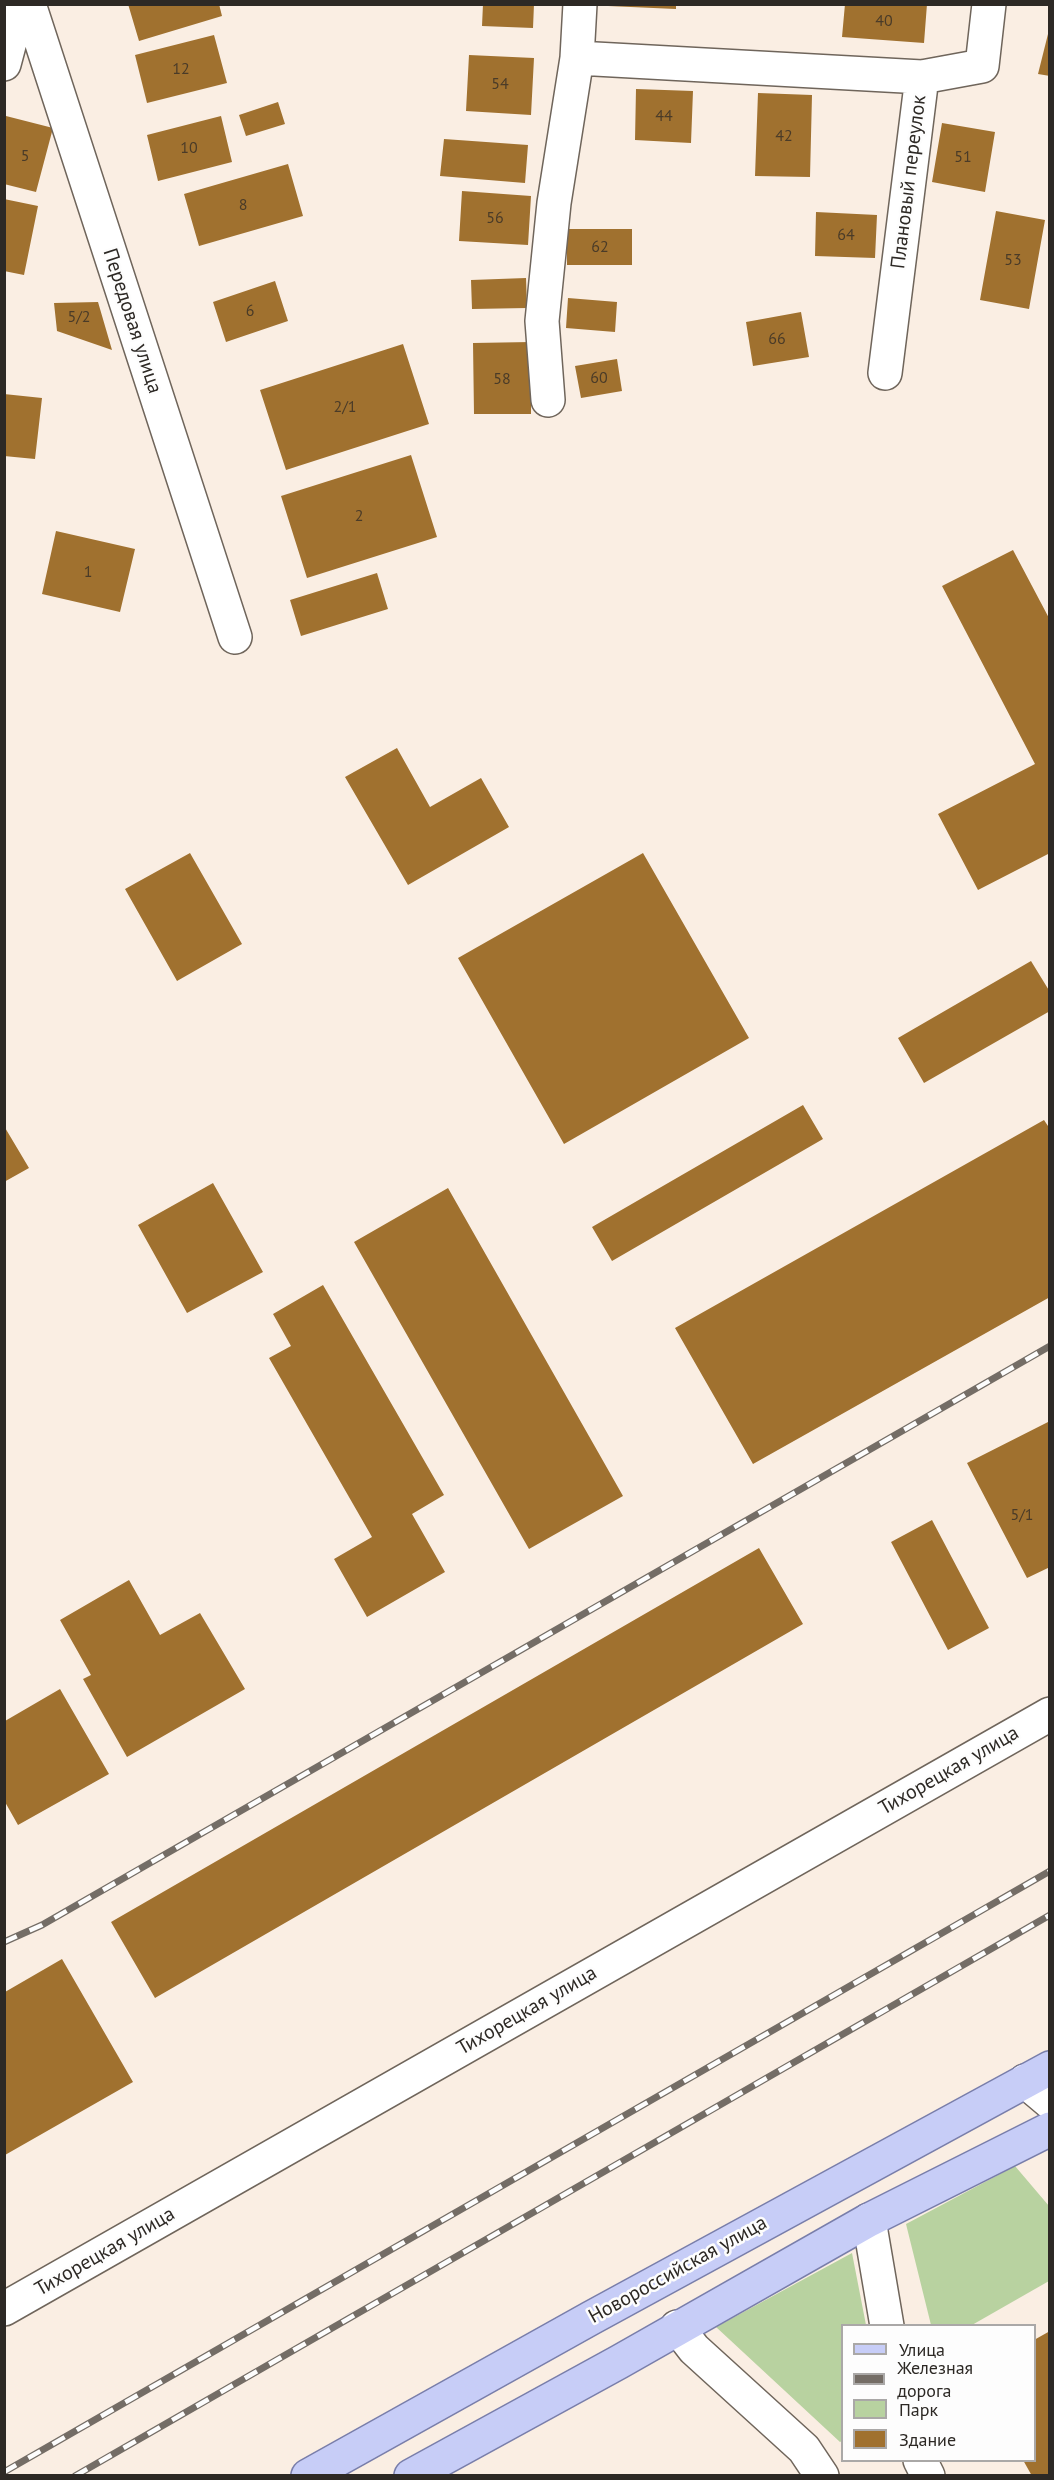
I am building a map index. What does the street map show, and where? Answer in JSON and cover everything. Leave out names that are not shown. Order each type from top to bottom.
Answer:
[{"type":"main road","name":"Новороссийская улица","points":[[308,2475],[1037,2074]]},
{"type":"main road","points":[[411,2475],[619,2362],[869,2220],[1050,2129]]},
{"type":"street","points":[[4,64],[20,4]]},
{"type":"street","name":"Передовая улица","points":[[29,4],[235,637]]},
{"type":"street","points":[[549,400],[542,321],[554,203],[577,58],[580,4]]},
{"type":"street","name":"Плановый переулок","points":[[885,373],[922,77],[982,66],[989,4]]},
{"type":"street","points":[[577,58],[922,77]]},
{"type":"street","name":"Тихорецкая улица","points":[[4,2309],[1050,1714]]},
{"type":"street","points":[[1037,2074],[1050,2102]]},
{"type":"street","points":[[869,2220],[887,2324]]},
{"type":"street","points":[[677,2327],[694,2349],[804,2449],[822,2475]]},
{"type":"green space","points":[[1015,2166],[1049,2206],[1049,2281],[974,2324],[931,2324],[906,2224]]},
{"type":"green space","points":[[852,2253],[866,2324],[841,2324],[841,2442],[840,2442],[716,2327]]},
{"type":"building","points":[[128,4],[219,4],[222,16],[139,41]]},
{"type":"building","points":[[483,4],[534,4],[533,28],[482,26]]},
{"type":"building","points":[[608,4],[676,4],[676,9],[608,6]]},
{"type":"building","points":[[845,4],[927,4],[924,43],[842,37]]},
{"type":"building","points":[[1050,26],[1050,76],[1038,74]]},
{"type":"building","points":[[214,35],[227,83],[147,103],[135,55]]},
{"type":"building","points":[[469,55],[534,58],[531,115],[466,111]]},
{"type":"building","points":[[636,89],[693,91],[691,143],[635,140]]},
{"type":"building","points":[[758,93],[812,95],[810,177],[755,176]]},
{"type":"building","points":[[278,102],[285,124],[246,136],[239,115]]},
{"type":"building","points":[[6,116],[53,128],[36,192],[4,184]]},
{"type":"building","points":[[221,116],[232,162],[158,181],[147,135]]},
{"type":"building","points":[[942,123],[995,132],[985,192],[932,182]]},
{"type":"building","points":[[444,139],[528,145],[525,183],[440,176]]},
{"type":"building","points":[[288,164],[303,216],[199,246],[184,194]]},
{"type":"building","points":[[462,191],[531,196],[528,245],[459,241]]},
{"type":"building","points":[[4,199],[38,206],[24,275],[4,271]]},
{"type":"building","points":[[996,211],[1045,220],[1029,309],[980,300]]},
{"type":"building","points":[[816,212],[877,215],[875,258],[815,256]]},
{"type":"building","points":[[567,229],[632,229],[632,265],[567,265]]},
{"type":"building","points":[[526,278],[527,308],[472,309],[471,280]]},
{"type":"building","points":[[275,281],[288,321],[226,342],[213,302]]},
{"type":"building","points":[[568,298],[617,302],[615,332],[566,328]]},
{"type":"building","points":[[98,302],[112,350],[57,331],[54,303]]},
{"type":"building","points":[[801,312],[809,357],[753,366],[746,322]]},
{"type":"building","points":[[531,342],[531,414],[474,414],[473,343]]},
{"type":"building","points":[[403,344],[429,424],[286,470],[260,390]]},
{"type":"building","points":[[617,359],[622,391],[581,398],[575,366]]},
{"type":"building","points":[[4,394],[42,398],[35,459],[4,456]]},
{"type":"building","points":[[411,455],[437,537],[307,578],[281,496]]},
{"type":"building","points":[[56,531],[135,549],[120,612],[42,594]]},
{"type":"building","points":[[1013,550],[1050,620],[1050,853],[978,890],[938,814],[1035,764],[942,586]]},
{"type":"building","points":[[377,573],[388,609],[301,636],[290,600]]},
{"type":"building","points":[[397,748],[430,807],[481,778],[509,827],[408,885],[345,777]]},
{"type":"building","points":[[190,853],[242,944],[177,981],[125,889]]},
{"type":"building","points":[[643,853],[749,1038],[564,1144],[458,958]]},
{"type":"building","points":[[1031,961],[1050,992],[1050,1011],[924,1083],[898,1038]]},
{"type":"building","points":[[803,1105],[823,1139],[612,1261],[592,1227]]},
{"type":"building","points":[[1044,1120],[1050,1129],[1050,1297],[753,1464],[675,1328]]},
{"type":"building","points":[[4,1126],[29,1168],[4,1182]]},
{"type":"building","points":[[213,1183],[263,1272],[187,1313],[138,1225]]},
{"type":"building","points":[[448,1188],[623,1496],[529,1549],[354,1242]]},
{"type":"building","points":[[323,1285],[444,1495],[412,1514],[445,1572],[367,1617],[334,1559],[372,1537],[269,1358],[291,1346],[273,1314]]},
{"type":"building","points":[[1050,1421],[1050,1567],[1027,1578],[967,1463]]},
{"type":"building","points":[[932,1520],[989,1628],[948,1650],[891,1542]]},
{"type":"building","points":[[759,1548],[803,1624],[155,1998],[111,1922]]},
{"type":"building","points":[[129,1580],[160,1635],[200,1613],[245,1689],[127,1757],[83,1679],[91,1675],[60,1620]]},
{"type":"building","points":[[60,1689],[109,1774],[18,1825],[5,1802],[5,1721]]},
{"type":"building","points":[[62,1959],[133,2082],[5,2155],[5,1992]]},
{"type":"building","points":[[1050,2331],[1050,2476],[1032,2476],[1024,2462],[1036,2462],[1036,2339]]},
{"type":"railway","points":[[4,1942],[42,1925],[1050,1346]]},
{"type":"railway","points":[[4,2472],[1050,1871]]},
{"type":"railway","points":[[75,2476],[1050,1915]]}]
